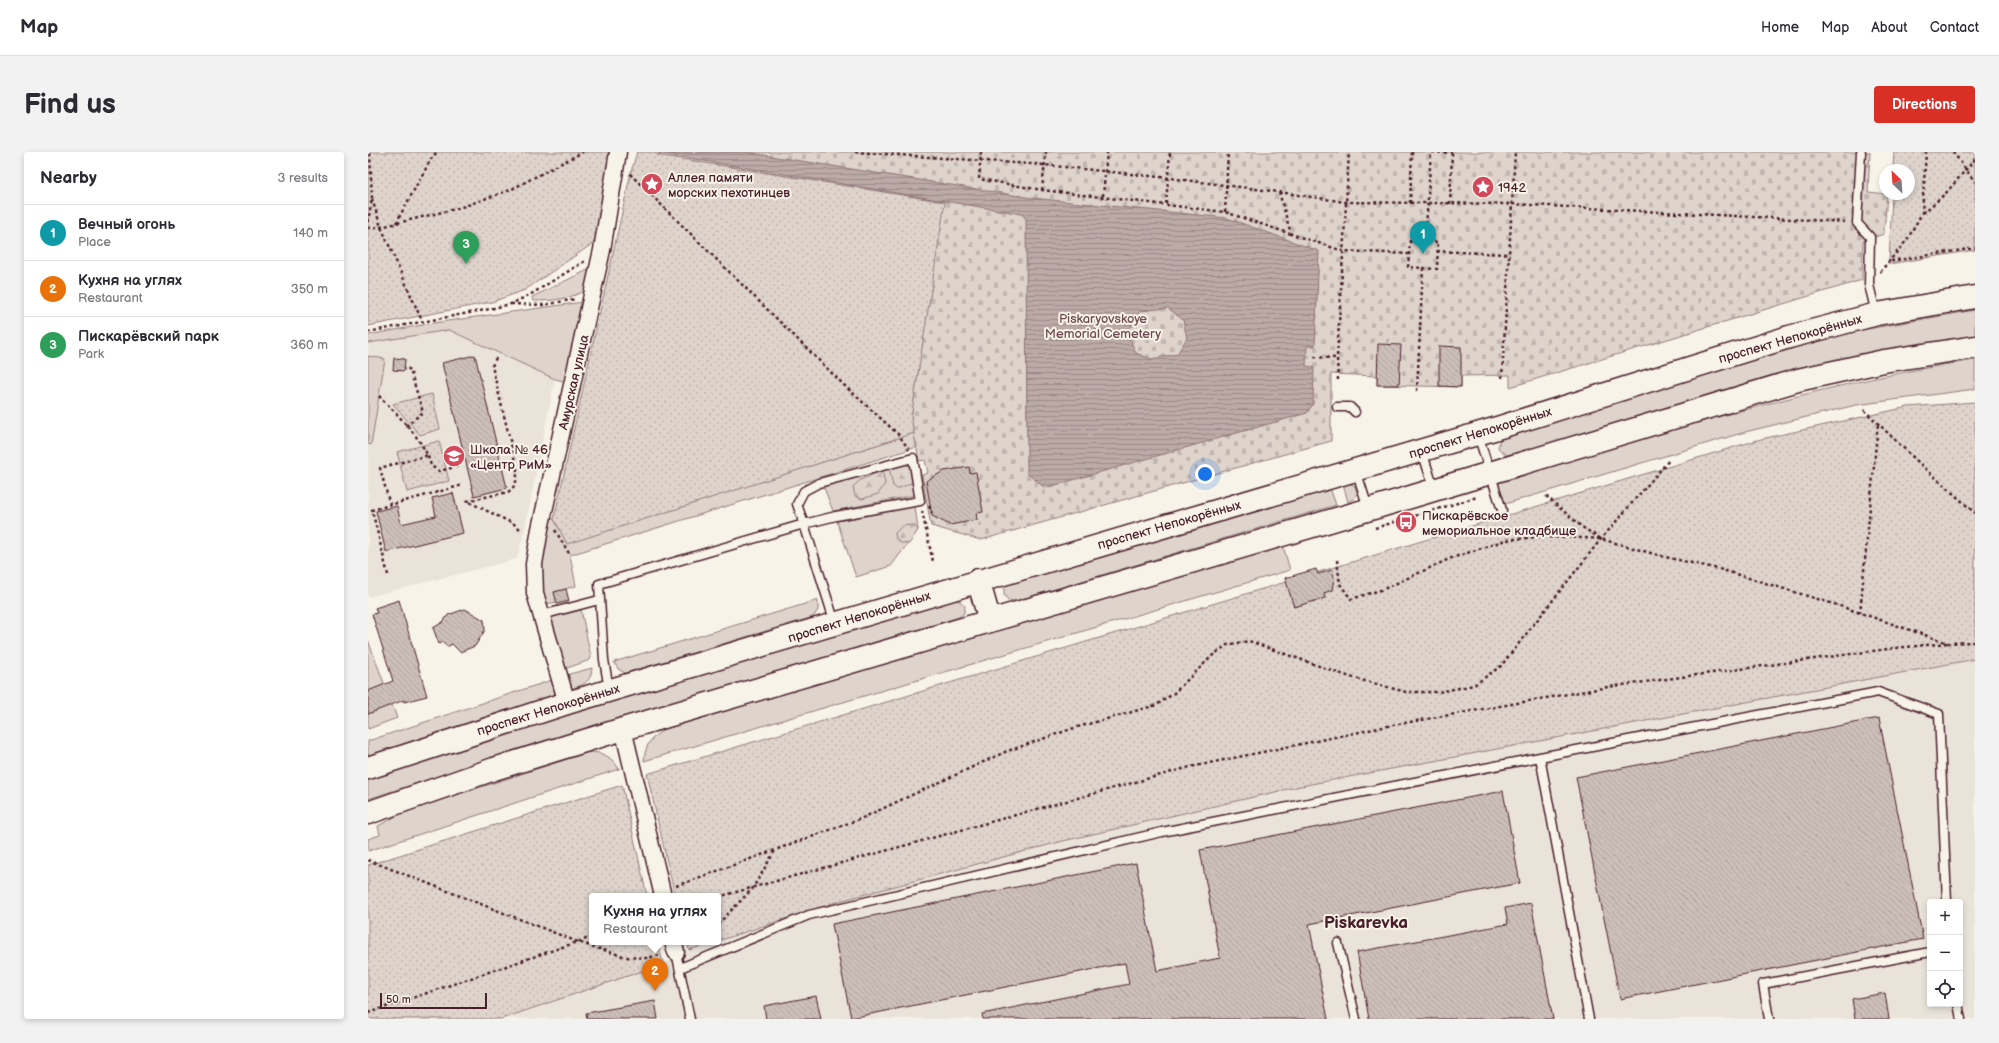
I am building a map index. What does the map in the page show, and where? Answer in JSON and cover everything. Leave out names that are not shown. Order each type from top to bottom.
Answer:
[{"type":"main road","name":"проспект Непокорённых","points":[[368,768],[609,690],[1477,434],[1789,336],[1877,314],[1975,298]]},
{"type":"main road","points":[[368,813],[494,769],[623,729],[1434,490],[1798,380],[1884,361],[1975,347]]},
{"type":"main road","points":[[978,580],[990,621]]},
{"type":"street","name":"Амурская улица","points":[[567,703],[535,593],[534,564],[540,528],[602,250],[618,152]]},
{"type":"street","points":[[623,729],[663,893]]},
{"type":"lane","points":[[1861,152],[1857,223],[1871,239],[1869,285],[1877,314]]},
{"type":"lane","points":[[1337,407],[1350,407],[1355,412]]},
{"type":"lane","points":[[1477,434],[1502,510]]},
{"type":"lane","points":[[1422,450],[1434,490]]},
{"type":"lane","points":[[609,690],[604,660],[599,584],[804,524],[836,516],[920,501],[914,458],[900,460],[819,483],[804,491],[797,504],[804,524],[836,624]]},
{"type":"lane","points":[[1356,470],[1368,509]]},
{"type":"lane","points":[[542,615],[599,600]]},
{"type":"lane","points":[[680,968],[809,915],[1162,832],[1878,692],[1939,714],[1947,899]]},
{"type":"lane","points":[[1540,757],[1589,1019]]},
{"type":"lane","points":[[1338,943],[1356,1019]]},
{"type":"lane","points":[[675,947],[690,1019]]},
{"type":"lane","points":[[1769,1019],[1763,984],[1927,953]]},
{"type":"lane","points":[[1958,1007],[1960,1019]]},
{"type":"path","points":[[368,222],[372,199],[370,152]]},
{"type":"path","points":[[396,224],[431,159],[437,152]]},
{"type":"path","points":[[368,228],[381,228],[459,208],[510,190],[583,152]]},
{"type":"path","points":[[855,152],[1045,166],[1169,178],[1345,202],[1512,204],[1857,223]]},
{"type":"path","points":[[917,156],[918,152]]},
{"type":"path","points":[[981,152],[978,179],[1042,190],[1103,196],[1225,212],[1343,251],[1409,254]]},
{"type":"path","points":[[1042,190],[1046,152]]},
{"type":"path","points":[[1103,196],[1107,152]]},
{"type":"path","points":[[1166,204],[1170,152]]},
{"type":"path","points":[[1225,212],[1228,152]]},
{"type":"path","points":[[1338,380],[1337,358],[1349,152]]},
{"type":"path","points":[[1410,203],[1412,152]]},
{"type":"path","points":[[1425,242],[1432,152],[1452,152],[1450,204]]},
{"type":"path","points":[[1502,378],[1514,152]]},
{"type":"path","points":[[1922,213],[1926,152]]},
{"type":"path","points":[[1953,152],[1975,182]]},
{"type":"path","points":[[1869,285],[1907,240],[1922,213],[1946,193],[1975,160]]},
{"type":"path","points":[[629,173],[845,386],[899,435],[914,458]]},
{"type":"path","points":[[1279,192],[1291,234]]},
{"type":"path","points":[[372,199],[381,228],[422,321]]},
{"type":"path","points":[[1410,241],[1425,242],[1438,242],[1437,269],[1408,267],[1410,241]]},
{"type":"path","points":[[1890,261],[1975,248]]},
{"type":"path","points":[[368,332],[511,304],[533,293],[602,250]]},
{"type":"path","points":[[1437,251],[1508,254]]},
{"type":"path","points":[[1417,391],[1423,268]]},
{"type":"path","points":[[511,304],[543,305],[592,296]]},
{"type":"path","points":[[1314,357],[1337,358]]},
{"type":"path","points":[[496,358],[492,366],[517,469],[517,481],[513,488],[508,492],[467,502],[514,524],[520,529]]},
{"type":"path","points":[[406,367],[410,370],[423,412],[406,426]]},
{"type":"path","points":[[379,396],[406,426],[429,455],[431,466],[439,471],[459,466]]},
{"type":"path","points":[[1864,410],[1975,513]]},
{"type":"path","points":[[1860,613],[1878,424]]},
{"type":"path","points":[[390,505],[380,468],[429,455]]},
{"type":"path","points":[[666,893],[776,849],[860,819],[1005,752],[1074,728],[1157,705],[1174,693],[1212,656],[1227,645],[1249,641],[1350,677],[1406,692],[1439,692],[1474,685],[1501,666],[1601,539],[1670,459]]},
{"type":"path","points":[[388,575],[372,510],[464,485]]},
{"type":"path","points":[[1546,496],[1582,527],[1601,539]]},
{"type":"path","points":[[920,501],[933,562]]},
{"type":"path","points":[[1337,560],[1340,584],[1351,599],[1384,589],[1448,559],[1506,540],[1537,537],[1601,539],[1665,557],[1719,569],[1860,613],[1948,643]]},
{"type":"path","points":[[721,896],[1190,767],[1393,725],[1608,687],[1887,649],[1975,642]]},
{"type":"path","points":[[721,921],[752,888],[776,849]]},
{"type":"path","points":[[368,860],[578,942],[626,957],[646,958],[675,947]]},
{"type":"path","points":[[368,1013],[589,938]]},
{"type":"shaded area","points":[[745,152],[1032,198],[1227,218],[1319,251],[1315,346],[1307,346],[1306,366],[1314,367],[1313,404],[1307,413],[1045,488],[1027,473],[1026,219],[1022,214],[658,153]],"holes":[[[1168,308],[1183,320],[1187,338],[1177,354],[1151,359],[1136,353],[1127,333],[1140,311]]]},
{"type":"shaded area","name":"Школа № 46 «Центр РиМ»","points":[[449,330],[555,379],[525,528],[517,559],[368,597],[368,343]]},
{"type":"shaded area","points":[[1975,659],[1975,1019],[501,1019],[663,964],[689,950],[704,945],[721,945],[721,940],[836,902],[1063,841],[1301,786]]},
{"type":"green space","points":[[368,152],[617,152],[601,238],[525,290],[492,302],[368,326]]},
{"type":"green space","points":[[637,152],[654,152],[657,155],[945,202],[911,418],[914,433],[567,544],[554,519],[631,172]]},
{"type":"green space","name":"Piskaryovskoye Memorial Cemetery","points":[[654,152],[1870,152],[1868,192],[1879,193],[1879,200],[1887,200],[1884,234],[1863,241],[1862,280],[1510,387],[1510,375],[1461,376],[1461,387],[1377,385],[1377,376],[1331,374],[1331,441],[981,540],[931,526],[922,475],[928,473],[925,460],[919,461],[911,418],[944,202],[657,155]]},
{"type":"green space","points":[[1894,152],[1975,152],[1975,250],[1889,264],[1892,200],[1915,200],[1915,164],[1893,164]]},
{"type":"green space","points":[[594,267],[588,289],[562,299],[533,301],[532,297]]},
{"type":"green space","points":[[583,302],[567,382],[555,379],[449,330],[368,343],[368,335],[433,323]]},
{"type":"green space","points":[[1975,310],[1975,336],[1869,353],[1799,369],[1511,455],[1506,455],[1498,448],[1500,439],[1505,436],[1794,348],[1862,330]]},
{"type":"green space","points":[[368,356],[385,359],[371,445],[368,444]]},
{"type":"green space","points":[[1975,360],[1975,389],[1856,405],[1745,432],[1505,504],[1497,482],[1794,397],[1914,370]]},
{"type":"green space","points":[[432,394],[440,429],[420,435],[393,404]]},
{"type":"green space","points":[[1975,402],[1975,659],[1301,786],[1063,841],[836,902],[721,940],[721,893],[674,893],[647,774],[1761,439],[1908,407]]},
{"type":"green space","points":[[914,433],[917,447],[570,555],[576,586],[554,592],[557,602],[545,604],[539,565],[548,517],[554,519],[567,543]]},
{"type":"green space","points":[[439,441],[449,481],[407,492],[397,452]]},
{"type":"green space","points":[[907,464],[911,470],[915,495],[833,511],[823,485],[839,479]]},
{"type":"green space","points":[[907,464],[911,470],[913,482],[897,489],[893,486],[889,467]]},
{"type":"green space","points":[[879,472],[883,474],[885,484],[878,494],[862,499],[855,496],[853,487],[860,480]]},
{"type":"green space","points":[[1349,483],[1355,486],[1357,493],[1354,499],[1348,502],[1343,484]]},
{"type":"green space","points":[[1330,488],[1336,505],[1015,601],[1008,600],[1004,595],[1004,588],[1010,583]]},
{"type":"green space","points":[[915,506],[918,530],[891,566],[856,577],[837,521]]},
{"type":"green space","points":[[914,525],[918,530],[909,544],[901,543],[896,539],[895,533],[902,526]]},
{"type":"green space","points":[[1283,546],[1290,570],[644,761],[647,746],[652,738],[665,729]]},
{"type":"green space","points":[[818,600],[818,610],[813,617],[625,673],[618,669],[614,662]]},
{"type":"green space","points":[[953,600],[960,601],[965,606],[964,613],[959,617],[577,731],[368,799],[368,780],[570,714]]},
{"type":"green space","points":[[581,610],[591,657],[590,660],[564,669],[547,618]]},
{"type":"green space","points":[[368,640],[397,718],[368,729]]},
{"type":"green space","points":[[592,668],[590,677],[586,683],[570,689],[566,675]]},
{"type":"green space","points":[[555,679],[559,693],[368,756],[368,741]]},
{"type":"green space","points":[[589,752],[607,756],[619,769],[368,851],[368,839],[380,835],[378,826],[404,812]]},
{"type":"green space","points":[[622,785],[646,893],[589,893],[589,945],[659,945],[663,964],[501,1019],[368,1019],[368,865]]},
{"type":"green space","points":[[688,945],[705,945],[689,950]]},
{"type":"building","points":[[1378,344],[1401,345],[1399,385],[1377,385]]},
{"type":"building","points":[[1439,346],[1461,347],[1461,387],[1439,386]]},
{"type":"building","points":[[475,355],[507,488],[474,496],[442,363]]},
{"type":"building","points":[[394,358],[405,359],[404,371],[393,370]]},
{"type":"building","points":[[969,467],[970,473],[976,472],[983,512],[976,513],[977,520],[950,525],[932,516],[926,481],[944,471]]},
{"type":"building","points":[[453,493],[463,533],[386,552],[376,511],[397,506],[401,524],[436,516],[432,498]]},
{"type":"building","points":[[1316,569],[1318,574],[1332,570],[1334,578],[1332,590],[1324,593],[1325,598],[1294,607],[1285,578]]},
{"type":"building","points":[[566,589],[569,601],[557,604],[554,592]]},
{"type":"building","points":[[399,600],[427,696],[404,702],[404,700],[368,714],[368,691],[393,681],[372,614],[377,613],[375,608]]},
{"type":"building","points":[[465,609],[484,620],[485,630],[475,646],[460,652],[452,644],[447,647],[443,642],[439,644],[433,628],[443,622],[448,615]]},
{"type":"building","points":[[1879,718],[1923,939],[1620,999],[1576,777]]},
{"type":"building","points":[[1503,791],[1520,883],[1309,924],[1328,1019],[983,1019],[982,1014],[1129,984],[1125,963],[851,1018],[832,924],[1136,863],[1157,971],[1220,958],[1200,850]]},
{"type":"building","points":[[1531,903],[1553,1019],[1369,1019],[1357,952],[1508,924],[1505,908]]},
{"type":"building","points":[[665,966],[668,977],[654,981],[651,969]]},
{"type":"building","points":[[1885,993],[1889,1019],[1855,1019],[1852,999]]},
{"type":"building","points":[[816,996],[821,1019],[766,1019],[764,1006]]},
{"type":"building","points":[[655,1001],[658,1019],[587,1019],[586,1013]]},
{"type":"place","name":"Аллея памяти морских пехотинцев","points":[[652,184]]},
{"type":"place","name":"1942","points":[[1483,187]]},
{"type":"place","name":"Вечный огонь","points":[[1423,254]]},
{"type":"place","name":"Пискарёвский парк","points":[[466,264]]},
{"type":"place","name":"Школа № 46 «Центр РиМ»","points":[[454,456]]},
{"type":"place","name":"Пискарёвское мемориальное кладбище","points":[[1406,522]]},
{"type":"place","name":"Кухня на углях","points":[[655,991]]},
{"type":"district","name":"Piskarevka","points":[[1366,922]]}]
